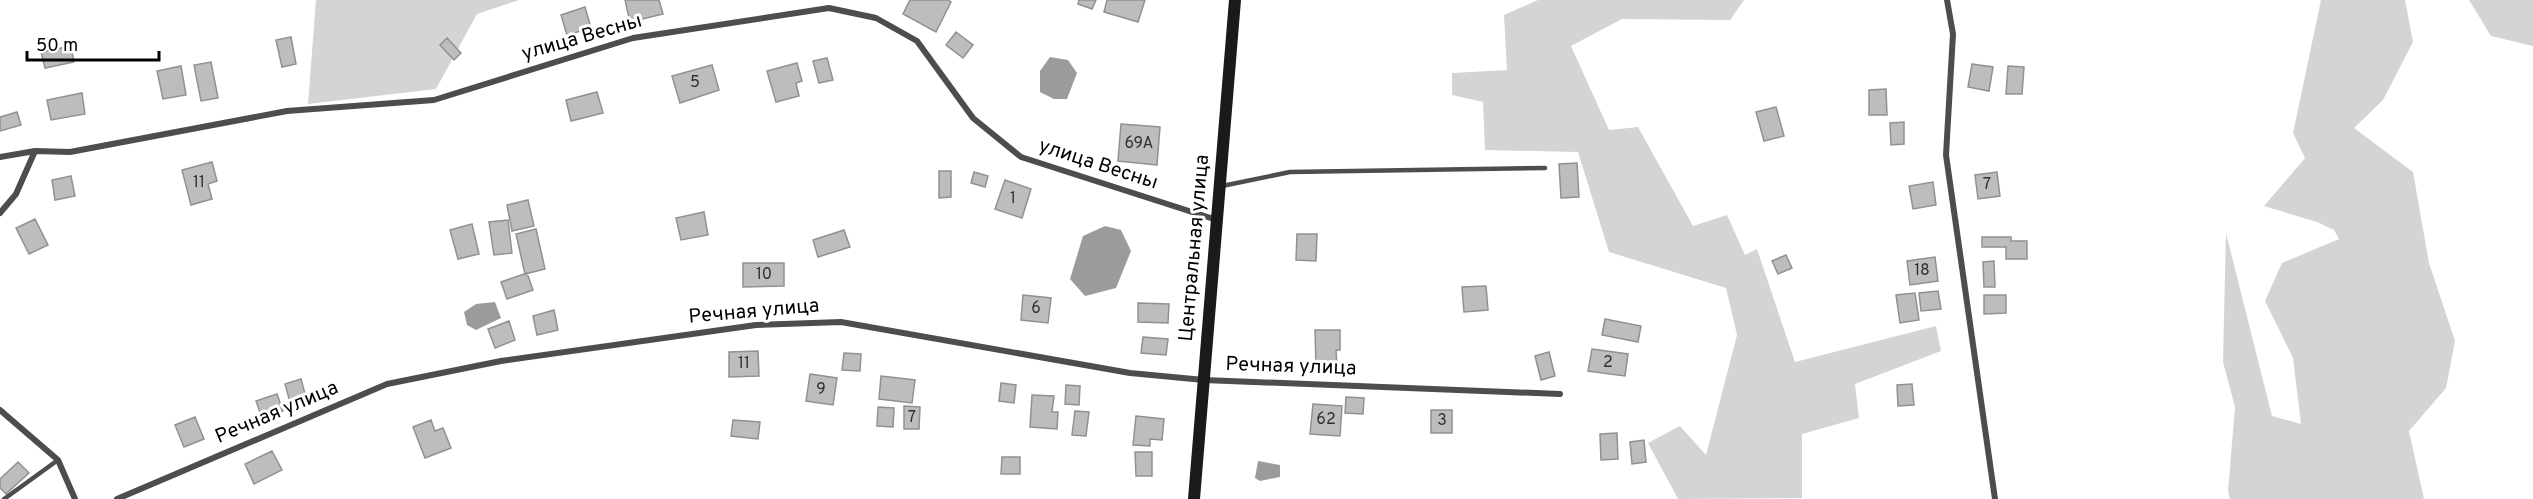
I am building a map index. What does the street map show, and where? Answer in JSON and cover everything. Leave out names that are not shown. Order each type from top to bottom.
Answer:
[{"type":"main road","name":"Центральная улица","points":[[1194,499],[1235,0]]},
{"type":"street","points":[[1947,0],[1953,34],[1946,155],[1995,499]]},
{"type":"street","name":"улица Весны","points":[[0,158],[35,151],[70,152],[286,111],[434,100],[633,38],[829,8],[876,18],[917,41],[973,118],[1021,157],[1217,220]]},
{"type":"street","points":[[0,213],[16,194],[35,151]]},
{"type":"street","name":"Речная улица","points":[[117,499],[387,384],[501,361],[756,325],[841,322],[1130,373],[1204,380],[1560,394]]},
{"type":"street","points":[[0,410],[58,460],[75,499]]},
{"type":"lane","points":[[1220,187],[1290,171],[1545,168]]},
{"type":"lane","points":[[4,499],[58,460]]},
{"type":"shaded area","points":[[316,0],[519,0],[477,14],[436,89],[308,104]]},
{"type":"shaded area","points":[[1538,0],[1744,0],[1730,20],[1622,19],[1571,46],[1609,130],[1638,127],[1693,226],[1727,215],[1745,255],[1757,249],[1795,362],[1936,326],[1941,351],[1855,384],[1859,418],[1802,434],[1802,498],[1678,499],[1648,443],[1680,426],[1706,455],[1737,335],[1726,288],[1609,252],[1578,152],[1485,150],[1483,102],[1452,95],[1452,73],[1507,70],[1504,15]]},
{"type":"shaded area","points":[[2321,0],[2405,0],[2413,42],[2383,100],[2354,128],[2413,172],[2429,263],[2455,341],[2446,388],[2409,431],[2424,499],[2230,499],[2228,491],[2235,407],[2223,362],[2226,233],[2272,416],[2301,424],[2293,358],[2265,301],[2282,263],[2339,239],[2334,230],[2317,222],[2264,206],[2305,158],[2293,133]]},
{"type":"shaded area","points":[[2469,0],[2533,0],[2533,46],[2491,36]]},
{"type":"shaded area","points":[[1050,57],[1068,60],[1077,73],[1067,99],[1054,99],[1040,92],[1040,71]]},
{"type":"shaded area","points":[[1105,226],[1121,230],[1131,251],[1116,288],[1085,296],[1070,279],[1083,236]]},
{"type":"shaded area","points":[[495,302],[501,318],[476,330],[467,325],[464,312],[476,304]]},
{"type":"shaded area","points":[[1258,461],[1280,465],[1280,477],[1260,481],[1255,478]]},
{"type":"building","points":[[625,0],[659,0],[663,14],[630,22]]},
{"type":"building","points":[[910,0],[948,0],[951,2],[936,32],[903,14]]},
{"type":"building","points":[[1079,0],[1096,0],[1092,9],[1078,4]]},
{"type":"building","points":[[1107,0],[1145,0],[1138,22],[1104,12]]},
{"type":"building","points":[[585,7],[591,28],[567,35],[561,15]]},
{"type":"building","points":[[956,32],[973,45],[963,58],[946,45]]},
{"type":"building","points":[[291,37],[296,64],[282,67],[276,40]]},
{"type":"building","points":[[447,38],[461,53],[454,60],[440,45]]},
{"type":"building","points":[[71,46],[74,62],[45,68],[41,52]]},
{"type":"building","points":[[827,58],[833,80],[819,83],[813,61]]},
{"type":"building","points":[[211,62],[218,98],[201,101],[194,65]]},
{"type":"building","points":[[797,63],[802,81],[796,83],[799,96],[776,102],[767,71]]},
{"type":"building","points":[[1972,64],[1993,67],[1989,91],[1968,87]]},
{"type":"building","points":[[712,65],[719,90],[680,103],[672,76]]},
{"type":"building","points":[[181,66],[186,95],[163,99],[157,71]]},
{"type":"building","points":[[2008,66],[2024,67],[2022,94],[2006,94]]},
{"type":"building","points":[[1886,89],[1887,115],[1869,115],[1869,90]]},
{"type":"building","points":[[597,92],[603,113],[571,121],[566,100]]},
{"type":"building","points":[[82,93],[85,114],[51,120],[47,100]]},
{"type":"building","points":[[1776,107],[1784,136],[1764,141],[1756,112]]},
{"type":"building","points":[[17,112],[21,125],[0,131],[0,117]]},
{"type":"building","points":[[1904,122],[1904,144],[1891,145],[1890,123]]},
{"type":"building","points":[[1121,124],[1160,127],[1157,165],[1118,161]]},
{"type":"building","points":[[212,162],[217,181],[208,184],[212,199],[191,205],[182,170]]},
{"type":"building","points":[[1577,163],[1579,197],[1561,198],[1559,164]]},
{"type":"building","points":[[939,171],[951,171],[951,197],[939,198]]},
{"type":"building","points":[[974,172],[988,176],[985,187],[971,183]]},
{"type":"building","points":[[1997,172],[2000,196],[1978,199],[1975,175]]},
{"type":"building","points":[[71,176],[75,196],[55,200],[52,180]]},
{"type":"building","points":[[1005,180],[1031,189],[1022,218],[995,209]]},
{"type":"building","points":[[1933,182],[1936,205],[1913,209],[1909,186]]},
{"type":"building","points":[[528,200],[534,226],[512,231],[507,205]]},
{"type":"building","points":[[704,212],[708,235],[681,240],[676,218]]},
{"type":"building","points":[[35,219],[48,245],[29,254],[16,228]]},
{"type":"building","points":[[508,220],[512,253],[494,255],[489,222]]},
{"type":"building","points":[[472,224],[479,254],[458,259],[450,230]]},
{"type":"building","points":[[536,229],[545,269],[525,274],[516,234]]},
{"type":"building","points":[[844,230],[850,247],[818,257],[813,240]]},
{"type":"building","points":[[1297,234],[1317,234],[1316,261],[1296,260]]},
{"type":"building","points":[[1982,237],[2011,237],[2011,241],[2027,241],[2027,259],[2006,259],[2006,247],[1982,247]]},
{"type":"building","points":[[1786,255],[1792,268],[1778,274],[1772,261]]},
{"type":"building","points":[[1935,257],[1938,281],[1910,285],[1907,261]]},
{"type":"building","points":[[1994,261],[1995,287],[1984,287],[1983,262]]},
{"type":"building","points":[[743,263],[784,263],[784,286],[743,287]]},
{"type":"building","points":[[527,273],[533,290],[507,299],[501,282]]},
{"type":"building","points":[[1486,286],[1488,310],[1464,312],[1462,287]]},
{"type":"building","points":[[1938,291],[1941,309],[1921,311],[1919,293]]},
{"type":"building","points":[[1915,293],[1919,320],[1900,323],[1896,295]]},
{"type":"building","points":[[1023,295],[1051,298],[1048,323],[1021,320]]},
{"type":"building","points":[[1984,295],[2006,295],[2006,313],[1984,314]]},
{"type":"building","points":[[1138,303],[1169,304],[1168,323],[1138,322]]},
{"type":"building","points":[[554,310],[558,330],[537,335],[533,316]]},
{"type":"building","points":[[1605,319],[1641,326],[1638,342],[1602,335]]},
{"type":"building","points":[[509,321],[515,340],[495,348],[488,329]]},
{"type":"building","points":[[1315,330],[1340,330],[1340,350],[1336,350],[1337,366],[1316,366]]},
{"type":"building","points":[[1143,337],[1168,339],[1166,355],[1141,353]]},
{"type":"building","points":[[1592,349],[1628,354],[1625,376],[1588,371]]},
{"type":"building","points":[[758,351],[759,376],[729,377],[729,352]]},
{"type":"building","points":[[1549,352],[1555,376],[1541,380],[1535,356]]},
{"type":"building","points":[[844,353],[861,354],[860,371],[842,370]]},
{"type":"building","points":[[810,374],[837,378],[833,405],[806,401]]},
{"type":"building","points":[[881,376],[915,380],[912,403],[879,399]]},
{"type":"building","points":[[301,379],[308,405],[292,409],[285,384]]},
{"type":"building","points":[[1001,383],[1016,385],[1014,403],[999,401]]},
{"type":"building","points":[[1912,384],[1914,405],[1898,406],[1897,385]]},
{"type":"building","points":[[1066,385],[1080,386],[1079,405],[1065,404]]},
{"type":"building","points":[[277,394],[283,411],[262,418],[256,401]]},
{"type":"building","points":[[1032,395],[1054,396],[1052,412],[1058,412],[1057,429],[1030,427]]},
{"type":"building","points":[[1346,397],[1364,398],[1363,414],[1345,413]]},
{"type":"building","points":[[1313,404],[1342,406],[1340,436],[1310,434]]},
{"type":"building","points":[[904,406],[920,407],[919,429],[904,429]]},
{"type":"building","points":[[878,407],[894,408],[893,427],[877,426]]},
{"type":"building","points":[[1431,410],[1452,410],[1452,433],[1431,433]]},
{"type":"building","points":[[1075,411],[1089,412],[1086,436],[1072,435]]},
{"type":"building","points":[[1136,416],[1164,419],[1162,440],[1150,439],[1150,446],[1133,445]]},
{"type":"building","points":[[195,417],[204,439],[184,447],[175,425]]},
{"type":"building","points":[[431,420],[435,431],[443,428],[451,448],[425,458],[413,427]]},
{"type":"building","points":[[733,420],[760,422],[758,439],[731,436]]},
{"type":"building","points":[[1617,433],[1618,459],[1601,460],[1600,434]]},
{"type":"building","points":[[1644,440],[1646,462],[1632,464],[1630,442]]},
{"type":"building","points":[[272,451],[282,470],[254,484],[245,464]]},
{"type":"building","points":[[1135,452],[1152,452],[1152,476],[1136,476]]},
{"type":"building","points":[[1002,457],[1020,457],[1020,474],[1001,474]]},
{"type":"building","points":[[18,462],[29,473],[6,494],[0,488],[0,479]]}]
